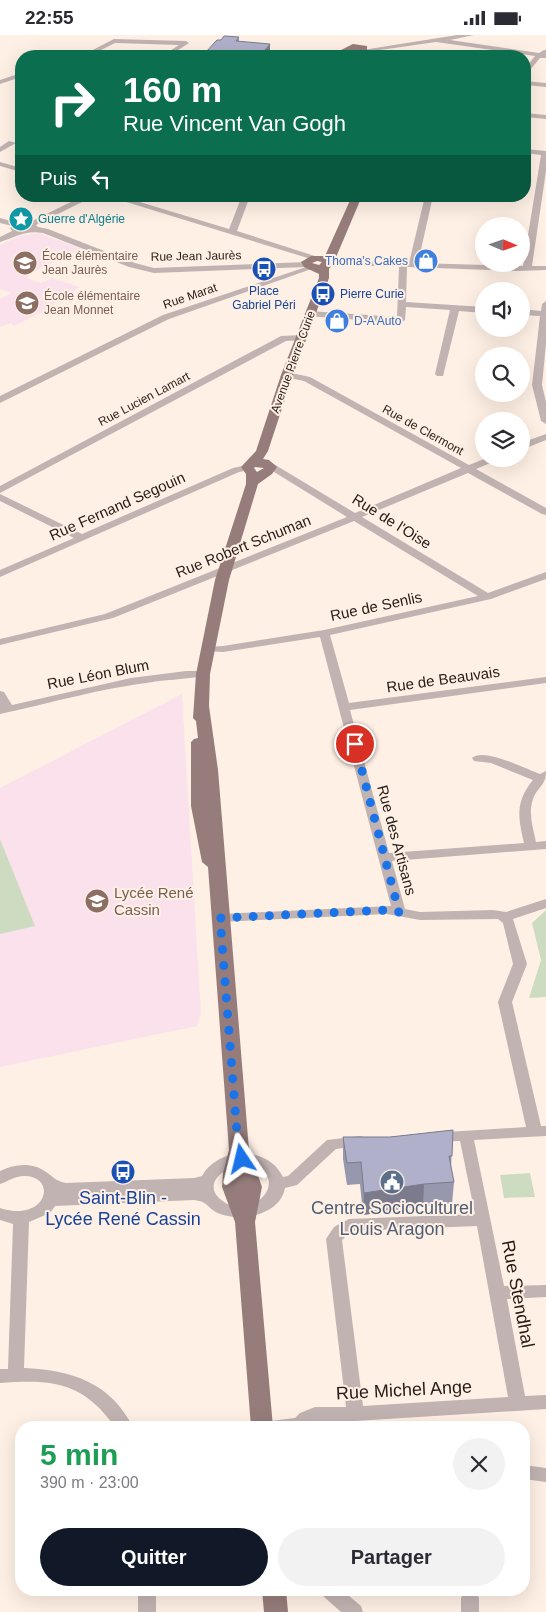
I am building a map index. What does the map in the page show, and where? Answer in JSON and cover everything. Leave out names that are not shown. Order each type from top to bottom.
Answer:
[{"type":"main road","points":[[318,263],[354,202]]},
{"type":"main road","name":"Avenue Pierre Curie","points":[[244,1222],[234,1202],[230,1187],[232,1172],[239,1156],[218,893],[206,847],[199,806],[198,763],[204,674],[224,570],[259,468],[287,375],[310,314],[318,263]]},
{"type":"main road","points":[[244,1222],[261,1421]]},
{"type":"main road","points":[[275,1596],[276,1612]]},
{"type":"street","points":[[360,49],[472,35]]},
{"type":"street","points":[[436,40],[513,50]]},
{"type":"street","points":[[96,50],[114,41],[186,43],[175,50]]},
{"type":"street","points":[[531,52],[544,54]]},
{"type":"street","points":[[531,68],[544,54]]},
{"type":"street","points":[[0,82],[15,77]]},
{"type":"street","points":[[531,84],[546,85]]},
{"type":"street","points":[[531,116],[546,117]]},
{"type":"street","points":[[0,150],[12,143]]},
{"type":"street","points":[[530,256],[542,204],[545,153],[531,152]]},
{"type":"street","points":[[0,164],[15,168]]},
{"type":"street","points":[[0,220],[17,228],[32,227],[79,202]]},
{"type":"street","points":[[131,202],[232,233],[318,263]]},
{"type":"street","points":[[232,233],[244,202]]},
{"type":"street","points":[[413,265],[428,202]]},
{"type":"street","name":"Rue Jean Jaurès","points":[[32,227],[142,269],[154,271],[318,263],[475,267]]},
{"type":"street","points":[[0,240],[17,228]]},
{"type":"street","name":"Rue Marat","points":[[0,400],[166,317],[318,263]]},
{"type":"street","points":[[310,314],[401,320],[403,265]]},
{"type":"street","name":"Rue Jean Jaurès","points":[[530,269],[546,268]]},
{"type":"street","points":[[401,304],[475,309]]},
{"type":"street","points":[[440,374],[455,308]]},
{"type":"street","points":[[530,311],[545,309],[537,385],[546,421]]},
{"type":"street","name":"Rue Lucien Lamart","points":[[0,490],[284,337],[301,338]]},
{"type":"street","name":"Rue de Clermont","points":[[287,375],[307,379],[546,512]]},
{"type":"street","points":[[530,443],[546,437]]},
{"type":"street","name":"Rue Robert Schuman","points":[[0,642],[109,615],[224,570],[475,465]]},
{"type":"street","name":"Rue de l'Oise","points":[[259,468],[281,471],[487,597]]},
{"type":"street","name":"Rue Fernand Segouin","points":[[0,574],[236,469],[259,468]]},
{"type":"street","points":[[0,497],[82,537]]},
{"type":"street","name":"Rue de Senlis","points":[[208,649],[223,649],[324,633],[487,597],[546,575]]},
{"type":"street","name":"Rue des Artisans","points":[[324,633],[399,912]]},
{"type":"street","name":"Rue Léon Blum","points":[[4,710],[131,681],[186,673],[204,674]]},
{"type":"street","name":"Rue de Beauvais","points":[[344,707],[546,680]]},
{"type":"street","points":[[0,695],[4,710]]},
{"type":"street","points":[[478,758],[493,760],[543,777],[526,799],[523,809],[531,845]]},
{"type":"street","points":[[385,857],[546,845]]},
{"type":"street","points":[[505,917],[546,903]]},
{"type":"street","points":[[220,918],[387,910],[420,916],[493,913],[505,917],[510,922],[520,964],[505,1002],[541,1131],[422,1137]]},
{"type":"street","name":"Rue Stendhal","points":[[466,1135],[484,1220],[518,1404]]},
{"type":"street","points":[[278,1183],[292,1181],[332,1144],[377,1140]]},
{"type":"street","points":[[239,1156],[265,1166],[275,1176],[278,1183],[275,1195],[244,1222],[221,1208],[206,1191],[210,1173],[239,1156]]},
{"type":"street","points":[[0,1214],[20,1219],[37,1214],[45,1208],[51,1193],[46,1178],[38,1173],[28,1171],[1,1174]]},
{"type":"street","points":[[51,1193],[66,1189],[194,1184],[207,1180]]},
{"type":"street","points":[[51,1193],[194,1194],[209,1196]]},
{"type":"street","points":[[20,1219],[8,1375],[57,1378],[78,1385],[94,1393],[109,1406],[120,1421]]},
{"type":"street","points":[[355,1414],[334,1239],[340,1231],[349,1225],[484,1220]]},
{"type":"street","points":[[497,1293],[546,1291]]},
{"type":"street","name":"Rue Michel Ange","points":[[303,1421],[306,1417],[315,1414],[355,1414],[546,1402]]},
{"type":"street","points":[[530,1473],[546,1475]]},
{"type":"street","points":[[147,1596],[147,1612]]},
{"type":"street","points":[[337,1596],[354,1612]]},
{"type":"shaded area","points":[[39,233],[81,249],[31,273],[27,278],[41,283],[52,278],[80,287],[56,301],[54,306],[14,326],[11,323],[0,327],[0,299],[11,293],[0,289],[0,245],[19,236]]},
{"type":"shaded area","name":"Lycée René Cassin","points":[[182,694],[201,1014],[197,1026],[0,1067],[0,788]]},
{"type":"green space","points":[[0,839],[35,926],[0,934]]},
{"type":"green space","points":[[546,910],[546,997],[529,998],[541,960],[532,923]]},
{"type":"green space","points":[[530,1173],[535,1197],[504,1198],[500,1175]]},
{"type":"building","points":[[224,36],[239,37],[236,41],[270,44],[265,50],[208,50],[217,40],[221,40]]},
{"type":"building","points":[[453,1130],[452,1156],[449,1156],[454,1182],[424,1184],[364,1193],[361,1162],[347,1163],[343,1137],[390,1137]]},
{"type":"place","name":"Guerre d'Algérie","points":[[21,219]]},
{"type":"place","name":"Thoma's Cakes","points":[[426,261]]},
{"type":"place","name":"École élémentaire Jean Jaurès","points":[[25,263]]},
{"type":"place","name":"Place Gabriel Péri","points":[[264,269]]},
{"type":"place","name":"Pierre Curie","points":[[323,294]]},
{"type":"place","name":"École élémentaire Jean Monnet","points":[[27,303]]},
{"type":"place","name":"D-A Auto","points":[[337,321]]},
{"type":"place","name":"Lycée René Cassin","points":[[97,901]]},
{"type":"place","name":"Saint-Blin - Lycée René Cassin","points":[[123,1172]]},
{"type":"place","name":"Centre Socioculturel Louis Aragon","points":[[392,1182]]},
{"type":"route","points":[[242,1159],[237,1133],[220,918],[387,910],[399,912],[355,744]]}]
